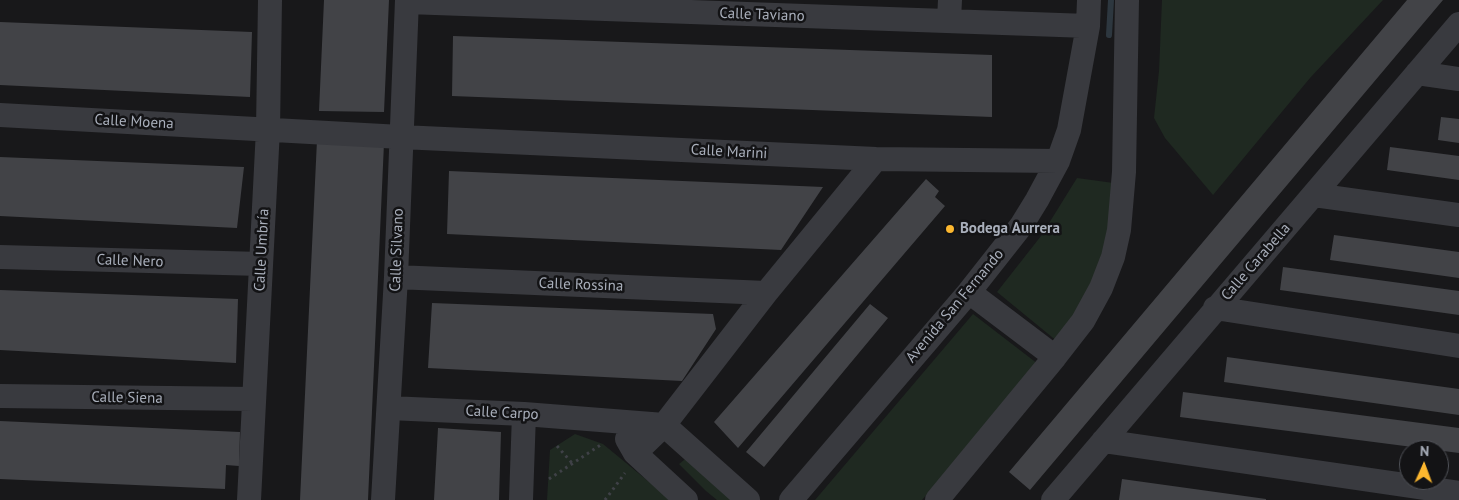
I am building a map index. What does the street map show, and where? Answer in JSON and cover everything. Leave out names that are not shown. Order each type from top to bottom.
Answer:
[{"type":"street","name":"Calle Umbría","points":[[249,500],[268,129],[270,0]]},
{"type":"street","name":"Avenida San Fernando","points":[[791,500],[969,292],[1021,226],[1038,200],[1058,161],[1069,130],[1088,26],[1089,0]]},
{"type":"street","points":[[936,500],[1083,321],[1101,288],[1113,257],[1119,230],[1124,172],[1127,0]]},
{"type":"street","name":"Calle Taviano","points":[[407,1],[949,10],[1088,26]]},
{"type":"street","name":"Calle Silvano","points":[[383,500],[396,277],[407,1]]},
{"type":"street","name":"Calle Carabella","points":[[1053,500],[1459,24]]},
{"type":"street","points":[[1417,73],[1459,78]]},
{"type":"street","name":"Calle Moena","points":[[0,115],[401,137]]},
{"type":"street","name":"Calle Marini","points":[[401,137],[876,159],[1058,161]]},
{"type":"street","points":[[632,460],[664,425],[766,293],[876,159]]},
{"type":"street","points":[[1314,195],[1459,215]]},
{"type":"street","name":"Calle Nero","points":[[0,257],[261,264]]},
{"type":"street","name":"Calle Rossina","points":[[396,277],[766,293]]},
{"type":"street","points":[[969,292],[1055,357]]},
{"type":"street","points":[[1215,308],[1459,346]]},
{"type":"street","name":"Calle Siena","points":[[0,396],[254,399]]},
{"type":"street","name":"Calle Carpo","points":[[389,408],[524,414],[664,425]]},
{"type":"street","points":[[521,500],[524,414]]},
{"type":"street","points":[[615,421],[632,460],[686,500]]},
{"type":"street","points":[[664,425],[748,500]]},
{"type":"street","points":[[1103,441],[1459,493]]},
{"type":"path","points":[[548,479],[603,444]]},
{"type":"path","points":[[557,446],[572,463]]},
{"type":"path","points":[[607,499],[632,460]]},
{"type":"shaded area","points":[[1162,0],[1383,0],[1310,78],[1213,195],[1165,138],[1154,118],[1159,71]]},
{"type":"shaded area","points":[[1077,178],[1121,184],[1114,246],[1058,342],[997,292],[1041,236]]},
{"type":"shaded area","points":[[973,314],[1038,364],[922,500],[815,500]]},
{"type":"shaded area","points":[[575,434],[603,444],[671,500],[547,500],[550,450]]},
{"type":"shaded area","points":[[689,456],[746,500],[717,500],[679,464]]},
{"type":"building","points":[[324,0],[389,0],[384,112],[319,111]]},
{"type":"building","points":[[1407,0],[1443,0],[1030,490],[1009,472]]},
{"type":"building","points":[[0,22],[252,32],[250,97],[0,85]]},
{"type":"building","points":[[453,36],[992,55],[992,117],[452,96]]},
{"type":"building","points":[[1441,117],[1459,119],[1459,143],[1438,140]]},
{"type":"building","points":[[317,140],[384,143],[368,500],[300,500]]},
{"type":"building","points":[[1390,147],[1459,156],[1459,180],[1387,170]]},
{"type":"building","points":[[0,157],[244,167],[237,228],[0,216]]},
{"type":"building","points":[[449,171],[823,187],[781,250],[447,234]]},
{"type":"building","points":[[926,179],[939,191],[935,197],[945,206],[738,448],[714,422]]},
{"type":"building","points":[[1334,235],[1459,252],[1459,278],[1330,260]]},
{"type":"building","points":[[1283,267],[1459,291],[1459,315],[1280,290]]},
{"type":"building","points":[[0,290],[238,299],[236,363],[0,350]]},
{"type":"building","points":[[432,303],[713,314],[716,329],[682,381],[428,368]]},
{"type":"building","points":[[870,304],[888,318],[764,467],[746,452]]},
{"type":"building","points":[[1227,357],[1459,389],[1459,415],[1224,382]]},
{"type":"building","points":[[1183,392],[1459,428],[1459,453],[1449,452],[1449,440],[1399,440],[1399,445],[1180,417]]},
{"type":"building","points":[[0,421],[240,432],[239,466],[226,465],[225,489],[0,479]]},
{"type":"building","points":[[438,428],[501,432],[499,500],[434,500]]},
{"type":"building","points":[[1122,479],[1266,499],[1266,500],[1119,500]]},
{"type":"waterway","points":[[1109,35],[1111,0]]},
{"type":"place","name":"Bodega Aurrera","points":[[950,229]]}]
